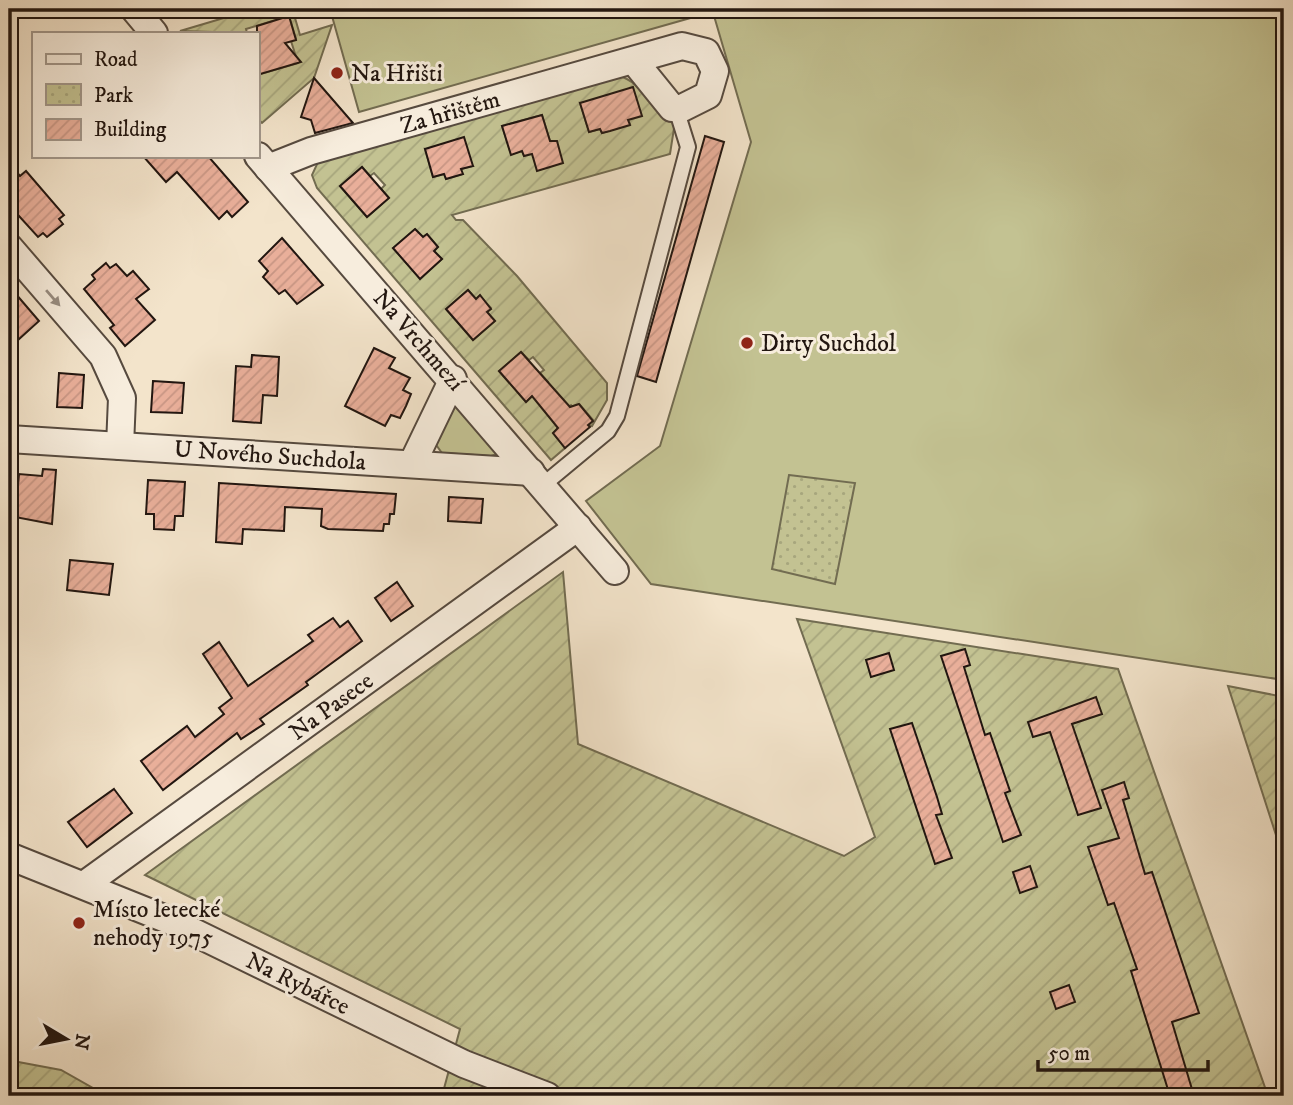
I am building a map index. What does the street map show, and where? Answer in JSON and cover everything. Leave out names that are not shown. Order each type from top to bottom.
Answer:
[{"type":"street","points":[[134,9],[154,32]]},
{"type":"street","name":"Za hřištěm","points":[[263,162],[311,151],[682,46],[706,52],[715,71],[708,95],[682,108]]},
{"type":"street","points":[[634,61],[672,108],[682,108]]},
{"type":"street","name":"Na Vrchmezí","points":[[263,162],[453,379],[615,571]]},
{"type":"street","points":[[9,247],[103,356],[122,398],[120,446]]},
{"type":"street","points":[[412,464],[453,379]]},
{"type":"street","name":"U Nového Suchdola","points":[[9,439],[412,464],[537,479]]},
{"type":"street","name":"Na Pasece","points":[[84,885],[578,527]]},
{"type":"street","name":"Na Rybářce","points":[[9,856],[170,921],[464,1064],[547,1096]]},
{"type":"lane","points":[[537,479],[608,431],[617,416],[688,147],[678,115],[682,108]]},
{"type":"green space","points":[[254,9],[301,9],[303,16],[295,18],[300,35],[332,25],[314,78],[262,123],[259,120],[259,74],[298,63],[291,41],[296,39],[289,16],[246,29],[247,32],[180,31]]},
{"type":"green space","points":[[330,9],[699,9],[701,15],[359,112]]},
{"type":"green space","points":[[712,9],[1284,9],[1284,680],[651,584],[586,501],[660,446],[751,142]]},
{"type":"green space","points":[[619,76],[628,79],[659,112],[675,122],[670,154],[452,215],[456,220],[463,220],[517,276],[607,383],[607,400],[592,426],[588,425],[593,420],[580,405],[575,409],[571,405],[553,421],[558,428],[553,433],[565,448],[551,460],[317,188],[312,175],[318,162]],"holes":[[[580,103],[628,120],[630,124],[602,133],[600,129],[589,132]],[[542,115],[550,141],[557,141],[524,156],[522,151],[511,154],[502,126]],[[425,149],[472,166],[461,169],[462,174],[446,179],[444,174],[433,177]],[[362,167],[370,176],[374,173],[385,185],[381,189],[389,198],[367,217],[340,186]],[[415,229],[423,237],[427,234],[438,247],[434,251],[442,259],[420,278],[393,248]],[[468,290],[476,299],[480,296],[491,308],[487,312],[495,321],[473,340],[446,309]],[[521,352],[529,360],[533,357],[544,370],[540,373],[548,382],[526,402],[499,371]]]},
{"type":"green space","points":[[454,404],[497,454],[491,456],[442,453],[434,442]]},
{"type":"green space","points":[[789,475],[855,483],[835,584],[772,569]]},
{"type":"green space","points":[[563,572],[578,744],[844,856],[875,837],[797,619],[1118,669],[1268,1096],[442,1096],[460,1029],[145,875]]},
{"type":"green space","points":[[1228,686],[1284,697],[1284,860]]},
{"type":"green space","points":[[13,1061],[61,1070],[107,1096],[9,1096],[9,1063]]},
{"type":"building","points":[[289,16],[296,40],[285,43],[301,62],[259,74],[257,26]]},
{"type":"building","points":[[314,78],[353,123],[315,133],[311,120],[301,117]]},
{"type":"building","points":[[633,87],[642,116],[628,120],[630,125],[602,133],[600,129],[589,132],[580,103]]},
{"type":"building","points":[[542,115],[550,141],[557,141],[563,163],[537,171],[532,154],[524,156],[522,151],[511,155],[502,126]]},
{"type":"building","points":[[705,136],[724,142],[656,382],[637,376]]},
{"type":"building","points":[[464,137],[473,166],[461,169],[463,174],[446,179],[444,174],[433,177],[425,149]]},
{"type":"building","points":[[145,158],[210,158],[248,202],[232,217],[227,211],[219,219],[177,172],[166,182]]},
{"type":"building","points":[[9,163],[20,176],[26,171],[64,215],[59,219],[63,224],[47,237],[43,233],[38,237],[9,205]]},
{"type":"building","points":[[362,167],[389,198],[367,217],[340,186]]},
{"type":"building","points":[[415,229],[423,237],[427,234],[438,247],[434,251],[442,259],[420,279],[393,248]]},
{"type":"building","points":[[282,238],[323,285],[297,304],[285,290],[279,294],[263,277],[268,271],[259,261]]},
{"type":"building","points":[[106,263],[110,268],[116,264],[127,276],[133,271],[149,289],[136,299],[155,320],[125,346],[110,328],[114,325],[84,289],[95,279],[92,275]]},
{"type":"building","points":[[9,286],[39,321],[18,340],[9,329]]},
{"type":"building","points":[[468,290],[476,299],[480,295],[491,309],[487,312],[495,321],[473,340],[446,309]]},
{"type":"building","points":[[374,348],[395,358],[389,368],[410,378],[403,390],[411,394],[400,418],[391,415],[385,426],[345,406]]},
{"type":"building","points":[[521,352],[570,407],[579,404],[593,421],[588,425],[590,427],[565,448],[553,433],[558,428],[532,396],[526,402],[499,371]]},
{"type":"building","points":[[252,355],[279,357],[277,396],[263,395],[261,423],[233,421],[236,366],[251,367]]},
{"type":"building","points":[[59,373],[84,375],[82,408],[57,407]]},
{"type":"building","points":[[153,381],[184,383],[182,413],[151,412]]},
{"type":"building","points":[[43,469],[56,470],[52,524],[15,517],[19,474],[42,476]]},
{"type":"building","points":[[148,480],[185,482],[183,516],[175,516],[174,530],[154,529],[154,514],[146,514]]},
{"type":"building","points":[[219,483],[396,494],[394,514],[390,514],[389,524],[384,524],[383,531],[328,529],[321,526],[322,509],[285,507],[284,531],[243,529],[242,544],[216,542]]},
{"type":"building","points":[[449,497],[483,499],[481,523],[448,521]]},
{"type":"building","points":[[70,560],[113,564],[109,595],[67,590]]},
{"type":"building","points":[[397,582],[413,606],[391,621],[375,598]]},
{"type":"building","points":[[333,618],[340,627],[348,621],[362,641],[306,682],[308,685],[260,719],[264,724],[241,739],[237,733],[163,790],[141,761],[187,726],[195,737],[224,714],[219,708],[232,698],[203,654],[219,642],[248,686],[313,641],[308,635]]},
{"type":"building","points":[[965,649],[970,665],[964,667],[985,735],[990,733],[1010,791],[1005,793],[1021,835],[1003,842],[941,656]]},
{"type":"building","points":[[889,653],[894,670],[871,677],[866,660]]},
{"type":"building","points":[[1096,697],[1102,714],[1072,724],[1101,808],[1078,815],[1050,732],[1033,737],[1028,722]]},
{"type":"building","points":[[912,723],[942,814],[936,815],[952,858],[935,864],[890,729]]},
{"type":"building","points":[[1124,782],[1129,798],[1123,800],[1145,874],[1152,872],[1199,1013],[1172,1022],[1194,1096],[1170,1096],[1131,971],[1137,969],[1114,903],[1108,905],[1088,847],[1119,838],[1102,790]]},
{"type":"building","points":[[114,789],[132,813],[87,847],[68,822]]},
{"type":"building","points":[[1030,866],[1037,887],[1020,893],[1013,872]]},
{"type":"building","points":[[1069,985],[1075,1002],[1056,1009],[1050,992]]},
{"type":"place","name":"Na Hřišti","points":[[337,73]]},
{"type":"place","name":"Dirty Suchdol","points":[[747,343]]},
{"type":"place","name":"Místo letecké nehody 1975","points":[[79,923]]}]
